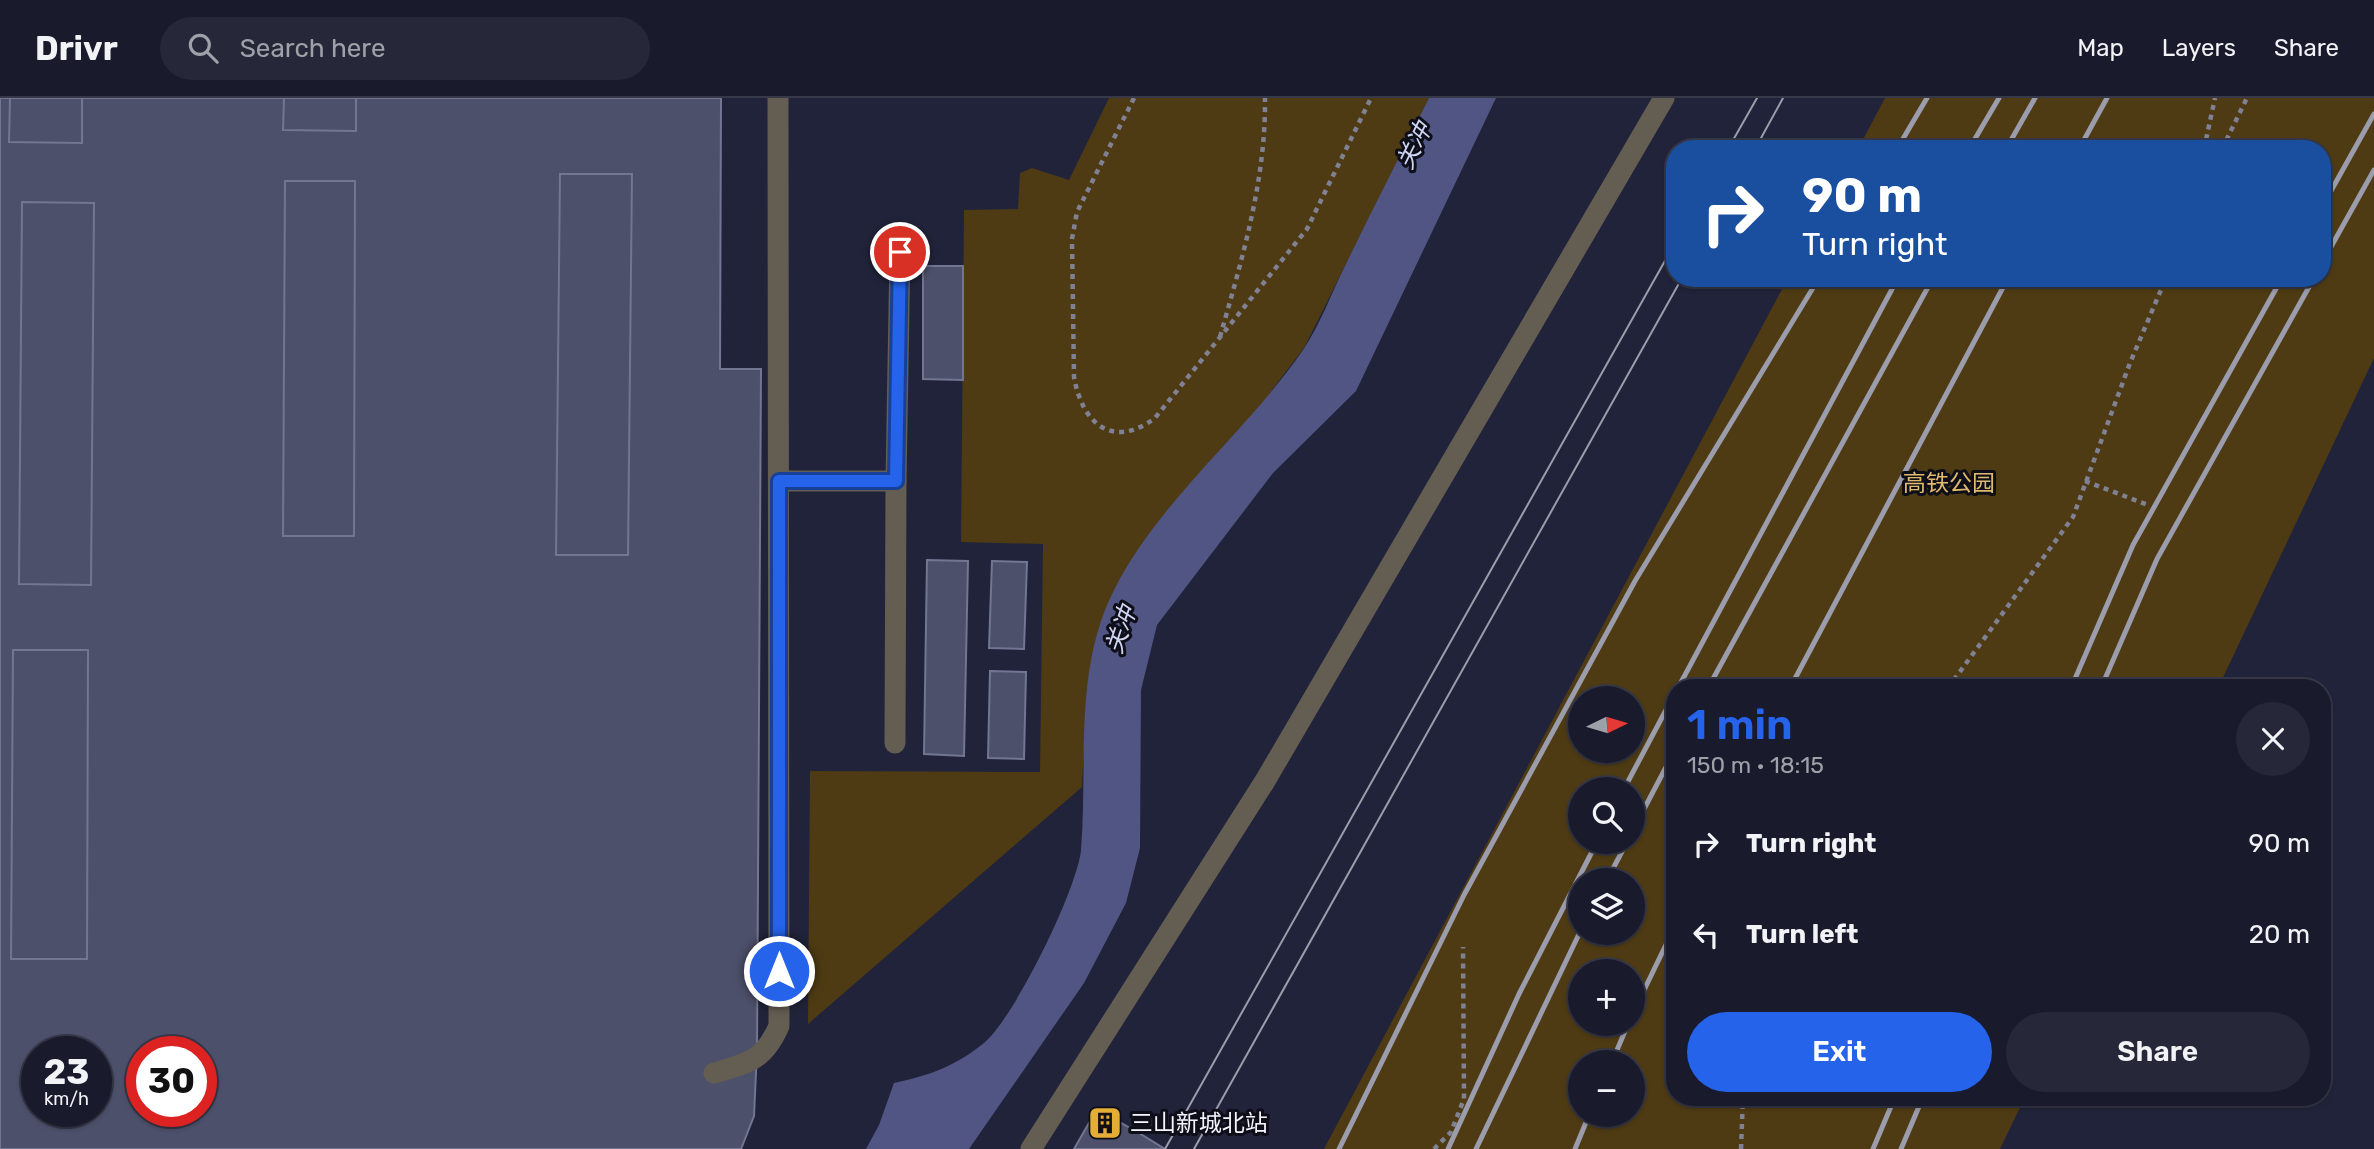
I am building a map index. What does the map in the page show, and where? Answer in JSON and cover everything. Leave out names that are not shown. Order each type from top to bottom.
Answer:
[{"type":"street","points":[[714,1073],[745,1064],[769,1047],[779,1026],[778,98]]},
{"type":"street","points":[[1031,1149],[1265,781],[1664,98]]},
{"type":"street","points":[[895,743],[900,252]]},
{"type":"street","points":[[779,481],[896,481]]},
{"type":"path","points":[[1134,98],[1075,221],[1072,239],[1074,377],[1077,397],[1096,424],[1122,433],[1141,429],[1156,418],[1307,229],[1371,98]]},
{"type":"path","points":[[1219,341],[1251,222],[1263,149],[1265,98]]},
{"type":"path","points":[[2206,140],[2215,98]]},
{"type":"path","points":[[2226,140],[2247,98]]},
{"type":"path","points":[[1955,679],[2073,517],[2161,287]]},
{"type":"path","points":[[2085,481],[2148,505]]},
{"type":"path","points":[[1434,1149],[1451,1132],[1464,1099],[1463,947]]},
{"type":"path","points":[[1741,1149],[1743,1106]]},
{"type":"green space","points":[[1109,98],[1429,98],[1304,348],[1272,390],[1087,686],[1082,787],[808,1024],[810,771],[1040,772],[1043,544],[961,542],[964,210],[1018,209],[1020,173],[1032,168],[1069,180]]},
{"type":"green space","name":"高铁公园","points":[[1885,98],[2374,98],[2374,358],[2222,679],[1666,679],[1666,1106],[2021,1106],[2000,1149],[1324,1149],[1568,691],[1568,763],[1645,763],[1645,686],[1571,686],[1783,287],[2331,287],[2331,140],[1863,140]]},
{"type":"water","name":"关冲","points":[[1429,98],[1496,98],[1356,391],[1273,473],[1157,625],[1141,690],[1140,848],[1126,903],[1084,983],[969,1149],[866,1149],[879,1125],[894,1083],[941,1069],[984,1043],[997,1029],[1027,981],[1056,922],[1077,869],[1083,817],[1087,685],[1101,621],[1114,590],[1155,526],[1280,381],[1303,350]]},
{"type":"building","points":[[0,98],[721,98],[720,369],[761,369],[757,1050],[754,1116],[741,1149],[0,1149]]},
{"type":"building","points":[[10,98],[82,98],[82,143],[9,142]]},
{"type":"building","points":[[284,98],[356,98],[356,131],[283,130]]},
{"type":"building","points":[[560,174],[632,174],[628,555],[556,555]]},
{"type":"building","points":[[285,181],[355,181],[354,536],[283,536]]},
{"type":"building","points":[[22,202],[94,203],[91,585],[19,584]]},
{"type":"building","points":[[923,266],[963,266],[963,380],[923,379]]},
{"type":"building","points":[[927,560],[968,561],[964,756],[924,754]]},
{"type":"building","points":[[992,561],[1027,562],[1024,649],[989,648]]},
{"type":"building","points":[[13,650],[88,650],[87,959],[11,959]]},
{"type":"building","points":[[990,671],[1026,672],[1024,759],[988,758]]},
{"type":"building","name":"三山新城北站","points":[[1097,1109],[1144,1136],[1165,1149],[1074,1149]]},
{"type":"tram line","points":[[1733,140],[1757,98]]},
{"type":"tram line","points":[[1760,140],[1783,98]]},
{"type":"tram line","points":[[1165,1149],[1666,259]]},
{"type":"tram line","points":[[1194,1149],[1677,287]]},
{"type":"railway","points":[[1902,140],[1927,98]]},
{"type":"railway","points":[[1974,140],[1999,98]]},
{"type":"railway","points":[[2011,140],[2035,98]]},
{"type":"railway","points":[[2084,140],[2107,98]]},
{"type":"railway","points":[[2331,191],[2374,114]]},
{"type":"railway","points":[[2331,247],[2374,170]]},
{"type":"railway","points":[[1339,1149],[1464,895],[1635,581],[1814,287]]},
{"type":"railway","points":[[1683,679],[1893,287]]},
{"type":"railway","points":[[1713,679],[1928,287]]},
{"type":"railway","points":[[1795,679],[2003,287]]},
{"type":"railway","points":[[2075,679],[2133,545],[2277,287]]},
{"type":"railway","points":[[2105,679],[2157,559],[2309,287]]},
{"type":"railway","points":[[1630,777],[1666,710]]},
{"type":"railway","points":[[1645,807],[1666,767]]},
{"type":"railway","points":[[1448,1149],[1519,994],[1591,854]]},
{"type":"railway","points":[[1613,868],[1621,854]]},
{"type":"railway","points":[[1476,1149],[1574,945]]},
{"type":"railway","points":[[1645,988],[1666,945]]},
{"type":"railway","points":[[1617,1050],[1623,1036]]},
{"type":"railway","points":[[1873,1149],[1891,1106]]},
{"type":"railway","points":[[1901,1149],[1919,1106]]},
{"type":"railway","points":[[1575,1149],[1584,1127]]},
{"type":"place","name":"三山新城北站","points":[[1105,1123]]},
{"type":"route","points":[[779,971],[779,481],[896,481],[900,252]]}]
